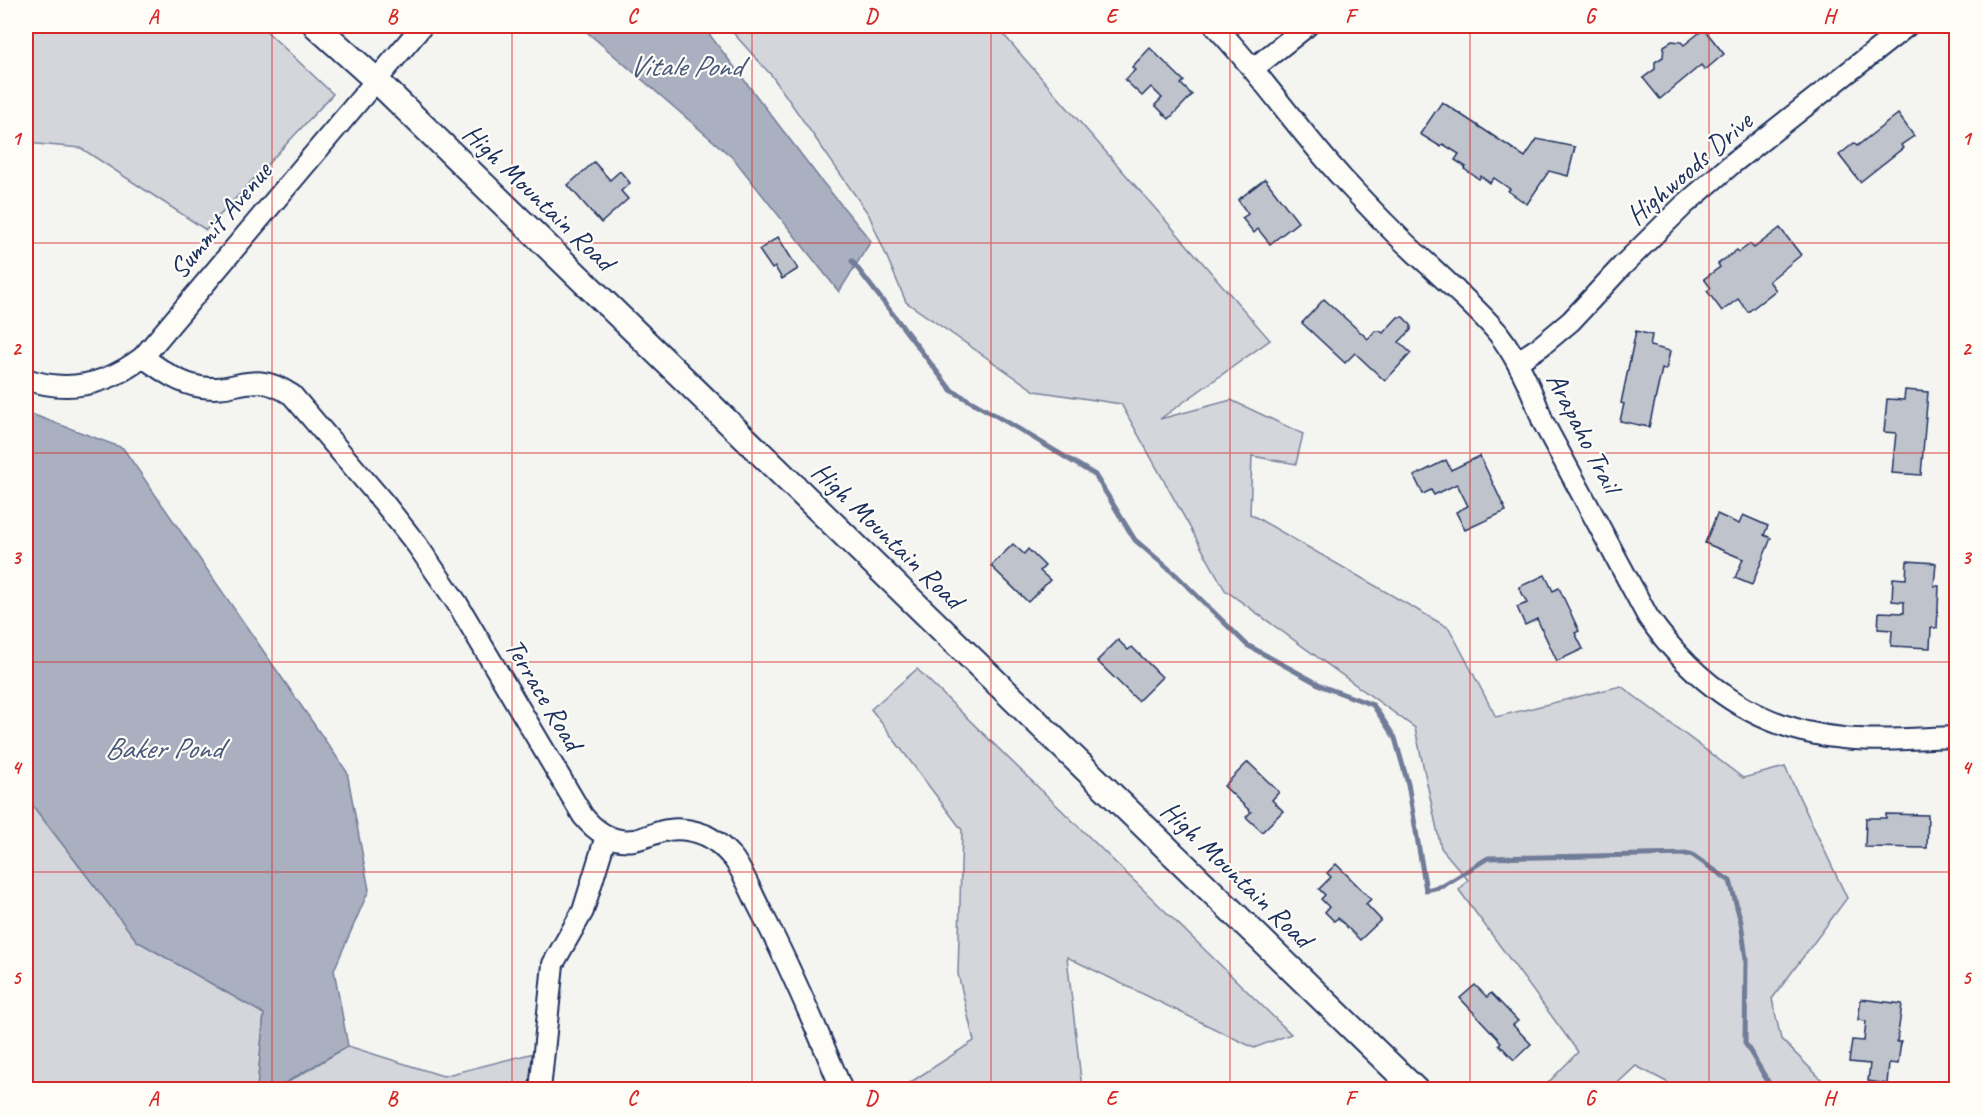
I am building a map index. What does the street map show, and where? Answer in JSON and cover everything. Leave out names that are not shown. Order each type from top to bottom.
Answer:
[{"type":"main road","name":"High Mountain Road","points":[[316,26],[375,80],[1416,1089]]},
{"type":"street","name":"Summit Avenue","points":[[26,380],[57,386],[82,385],[106,379],[127,369],[143,357],[422,26]]},
{"type":"street","name":"Arapaho Trail","points":[[1215,26],[1254,68],[1330,164],[1378,217],[1472,304],[1498,334],[1517,362],[1534,395],[1544,422],[1648,617],[1666,643],[1688,666],[1738,704],[1771,720],[1805,732],[1867,740],[1956,737]]},
{"type":"street","points":[[1254,68],[1307,26]]},
{"type":"street","name":"Highwoods Drive","points":[[1517,362],[1571,321],[1622,266],[1692,198],[1906,26]]},
{"type":"street","name":"Terrace Road","points":[[143,357],[171,377],[184,383],[203,387],[222,387],[265,382],[279,386],[292,395],[417,545],[457,603],[583,816],[593,828],[606,837]]},
{"type":"street","points":[[540,1089],[553,964],[583,911],[606,837],[635,840],[670,829],[689,830],[707,836],[722,846],[734,860],[772,932],[842,1089]]},
{"type":"shaded area","points":[[26,26],[261,26],[333,94],[206,230],[81,148],[26,143]]},
{"type":"shaded area","points":[[727,26],[996,26],[1270,340],[1160,419],[1231,400],[1303,434],[1296,464],[1252,456],[1250,514],[1449,628],[1496,717],[1621,686],[1743,778],[1785,767],[1847,898],[1772,999],[1781,1039],[1831,1089],[1680,1089],[1636,1066],[1611,1089],[1542,1089],[1578,1052],[1459,890],[1468,880],[1441,848],[1415,728],[1225,590],[1121,404],[1035,391],[906,302],[869,215],[772,76]]},
{"type":"shaded area","points":[[917,669],[1291,1034],[1254,1048],[1067,957],[1082,1089],[900,1089],[974,1041],[958,974],[962,830],[871,709]]},
{"type":"shaded area","points":[[26,797],[137,941],[264,1014],[257,1089],[26,1090]]},
{"type":"shaded area","points":[[348,1046],[443,1076],[534,1053],[535,1089],[275,1090]]},
{"type":"water","name":"Vitale Pond","points":[[580,26],[703,26],[820,179],[871,241],[839,292],[734,159]]},
{"type":"water","name":"Baker Pond","points":[[26,412],[123,448],[347,772],[369,890],[334,970],[348,1046],[275,1089],[257,1089],[264,1014],[137,941],[26,797]]},
{"type":"building","points":[[1704,29],[1724,54],[1705,70],[1701,65],[1660,99],[1643,78],[1655,69],[1655,62],[1663,57],[1664,46],[1672,41],[1681,42],[1684,45]]},
{"type":"building","points":[[1150,48],[1184,81],[1181,84],[1192,95],[1169,119],[1155,105],[1162,98],[1151,87],[1142,96],[1125,80],[1135,70],[1132,67]]},
{"type":"building","points":[[1442,102],[1525,157],[1537,139],[1575,147],[1568,176],[1549,171],[1527,204],[1494,178],[1490,183],[1481,176],[1479,179],[1455,160],[1459,154],[1443,144],[1441,147],[1420,134]]},
{"type":"building","points":[[1898,114],[1914,136],[1901,145],[1903,148],[1860,182],[1839,155],[1854,143],[1857,146]]},
{"type":"building","points":[[594,162],[610,180],[620,171],[630,183],[621,191],[628,199],[601,223],[568,185]]},
{"type":"building","points":[[1265,179],[1298,222],[1270,244],[1258,229],[1254,233],[1242,218],[1248,214],[1238,200]]},
{"type":"building","points":[[1780,228],[1801,255],[1769,281],[1776,290],[1748,312],[1738,299],[1722,311],[1707,291],[1711,288],[1704,279],[1720,267],[1718,264],[1737,250],[1739,252],[1750,244],[1754,248]]},
{"type":"building","points":[[778,237],[798,269],[782,279],[775,267],[772,269],[759,250]]},
{"type":"building","points":[[1324,299],[1368,339],[1375,331],[1383,333],[1398,317],[1403,317],[1411,325],[1411,330],[1399,342],[1411,353],[1385,381],[1355,353],[1345,363],[1302,323]]},
{"type":"building","points":[[1636,331],[1652,335],[1650,346],[1670,351],[1666,370],[1662,369],[1649,427],[1620,421],[1624,404],[1621,403]]},
{"type":"building","points":[[1905,390],[1928,392],[1921,475],[1892,473],[1896,433],[1884,432],[1887,399],[1904,400]]},
{"type":"building","points":[[1480,456],[1506,511],[1465,530],[1456,512],[1468,506],[1457,484],[1434,495],[1431,490],[1423,494],[1414,476],[1446,460],[1451,470]]},
{"type":"building","points":[[1717,514],[1739,524],[1743,515],[1768,526],[1764,535],[1771,538],[1752,585],[1735,578],[1743,559],[1705,543]]},
{"type":"building","points":[[1013,544],[1024,554],[1028,549],[1045,566],[1040,571],[1050,580],[1028,602],[991,566]]},
{"type":"building","points":[[1907,561],[1936,563],[1934,586],[1939,586],[1937,628],[1931,628],[1930,648],[1891,646],[1892,630],[1878,629],[1879,612],[1904,613],[1904,602],[1892,601],[1893,578],[1906,579]]},
{"type":"building","points":[[1545,575],[1553,591],[1559,588],[1579,631],[1575,633],[1583,649],[1557,661],[1537,619],[1525,625],[1517,607],[1527,603],[1519,587]]},
{"type":"building","points":[[1118,640],[1128,650],[1132,647],[1162,677],[1138,701],[1097,661]]},
{"type":"building","points":[[1248,762],[1279,792],[1272,800],[1283,811],[1262,832],[1246,817],[1251,812],[1224,786]]},
{"type":"building","points":[[1886,814],[1928,815],[1927,848],[1865,847],[1866,818],[1886,818]]},
{"type":"building","points":[[1336,864],[1371,899],[1366,904],[1381,920],[1360,940],[1338,918],[1334,921],[1325,912],[1329,907],[1321,899],[1325,895],[1319,889],[1331,877],[1327,873]]},
{"type":"building","points":[[1475,985],[1487,997],[1491,993],[1518,1021],[1513,1025],[1531,1044],[1514,1060],[1499,1044],[1501,1042],[1460,998]]},
{"type":"building","points":[[1861,999],[1902,1004],[1897,1042],[1901,1042],[1898,1064],[1889,1063],[1887,1084],[1868,1081],[1870,1064],[1849,1062],[1852,1040],[1864,1041],[1866,1021],[1858,1020]]},
{"type":"waterway","points":[[852,261],[951,390],[1095,475],[1135,540],[1177,576],[1247,645],[1324,687],[1373,705],[1395,738],[1408,784],[1426,890],[1443,886],[1488,858],[1691,854],[1730,881],[1741,922],[1746,959],[1745,1043],[1773,1090]]}]
